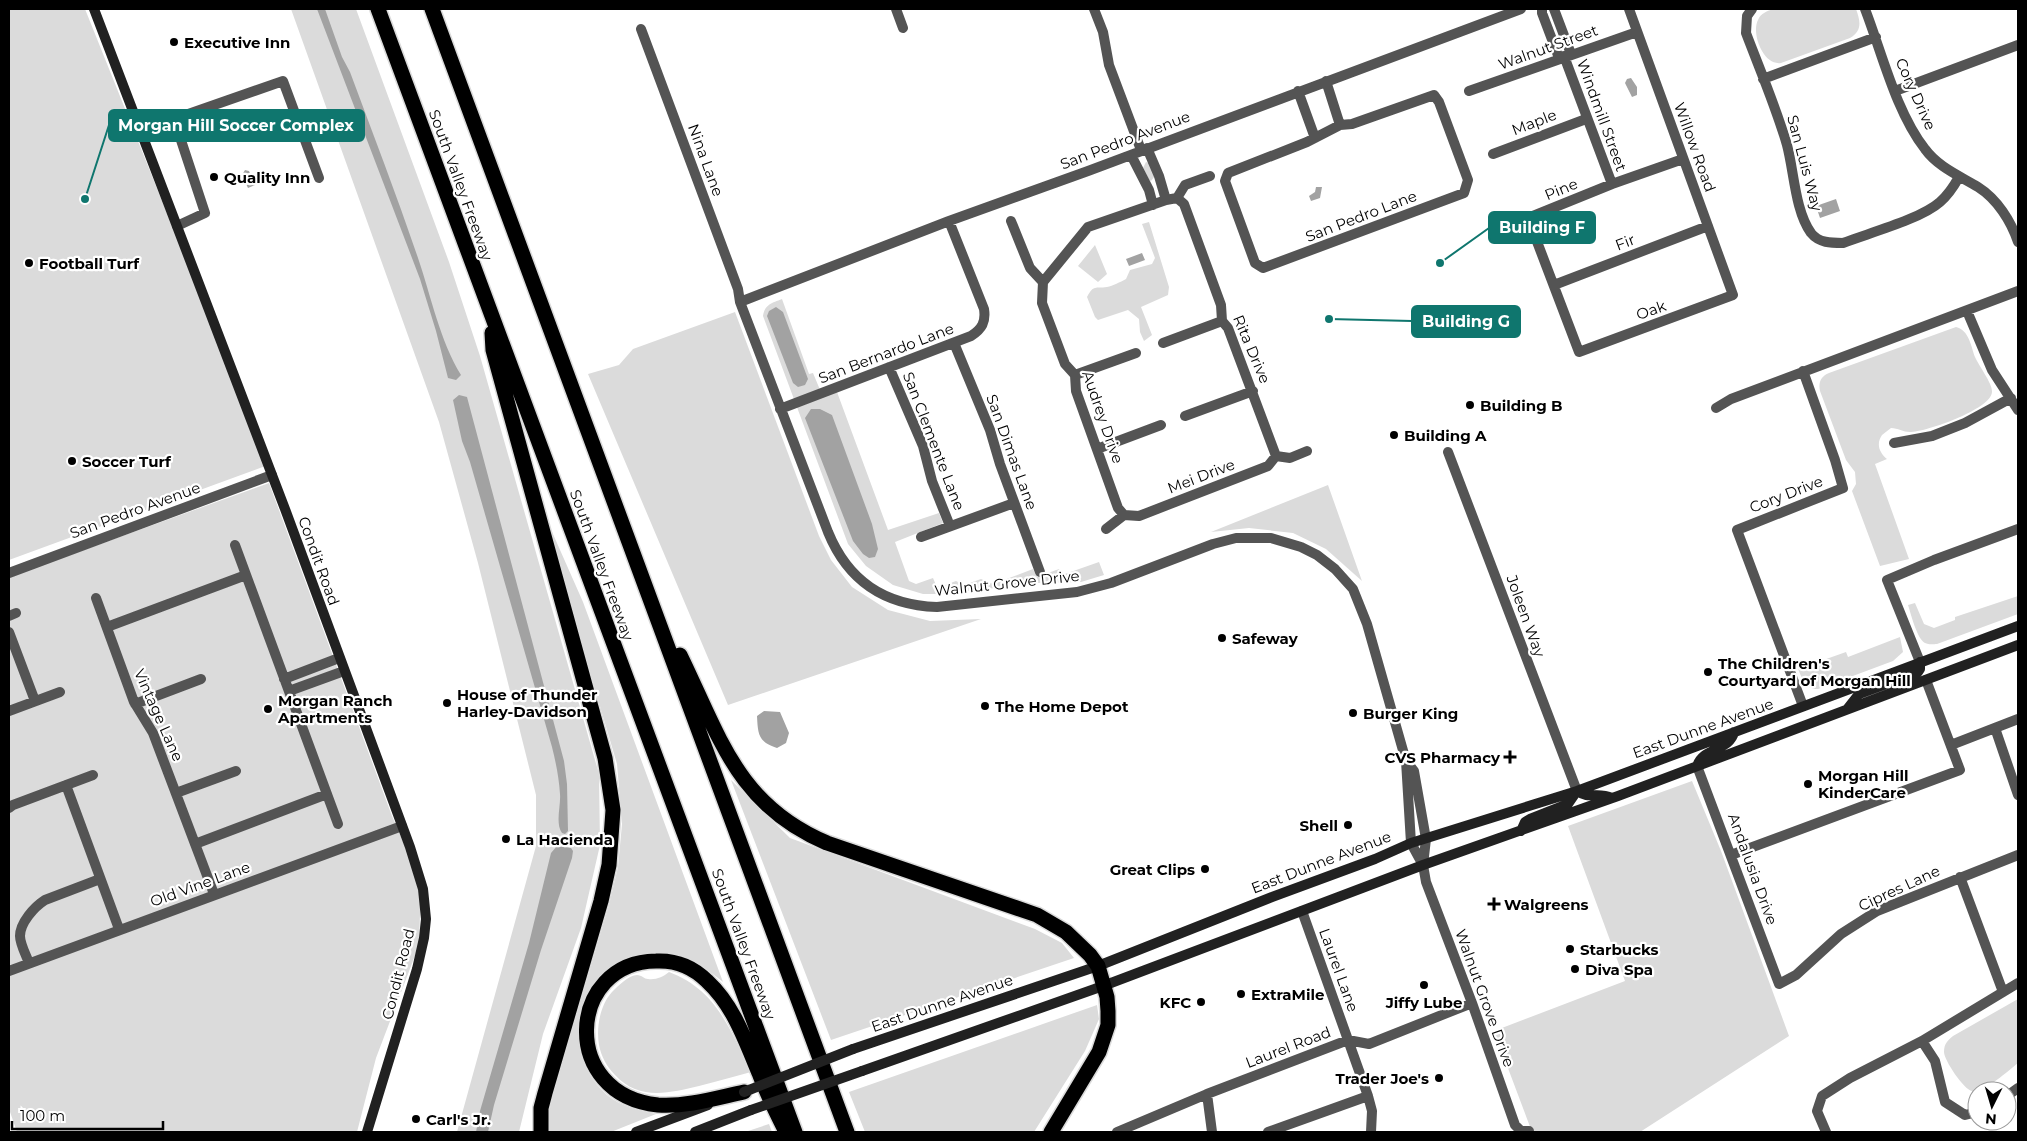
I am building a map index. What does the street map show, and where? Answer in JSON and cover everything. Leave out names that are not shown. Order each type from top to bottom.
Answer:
[{"type":"highway","name":"South Valley Freeway","points":[[378,9],[795,1132]]},
{"type":"highway","name":"South Valley Freeway","points":[[432,9],[847,1132]]},
{"type":"highway","points":[[491,317],[493,350],[596,726],[608,776],[613,810],[612,846],[605,884],[545,1093],[541,1132]]},
{"type":"highway","points":[[642,578],[732,761],[751,789],[776,814],[808,835],[827,843],[1037,914],[1080,943],[1098,966],[1107,997],[1108,1012],[1104,1040],[1092,1064],[1051,1132]]},
{"type":"highway","points":[[744,1092],[695,1102],[657,1105],[634,1100],[607,1084],[594,1066],[586,1044],[588,1016],[598,992],[619,971],[638,962],[674,962],[695,970],[715,988],[734,1015],[786,1132]]},
{"type":"main road","name":"Condit Road","points":[[94,9],[272,475],[402,826],[423,889],[426,919],[424,938],[417,968],[367,1132]]},
{"type":"main road","name":"East Dunne Avenue","points":[[636,1132],[853,1049],[1098,966],[1272,897],[1375,859],[1411,843],[1577,791],[2018,626]]},
{"type":"main road","points":[[695,1132],[751,1110],[1103,986],[1302,910],[1612,798],[2018,645]]},
{"type":"main road","points":[[1847,709],[1859,694],[1918,672],[1920,662]]},
{"type":"main road","points":[[1697,766],[1703,755],[1728,743],[1733,738],[1734,732]]},
{"type":"main road","points":[[1521,830],[1525,822],[1530,818],[1568,804],[1577,791],[1586,796],[1600,794],[1612,798]]},
{"type":"street","points":[[896,9],[903,28]]},
{"type":"street","points":[[1094,9],[1103,32],[1109,66],[1144,149],[1159,176],[1166,200]]},
{"type":"street","name":"San Pedro Avenue","points":[[740,302],[950,221],[1521,9]]},
{"type":"street","name":"Windmill Street","points":[[1542,9],[1542,13],[1565,56]]},
{"type":"street","name":"Windmill Street","points":[[1554,9],[1565,56],[1586,119],[1612,184]]},
{"type":"street","name":"Willow Road","points":[[1628,9],[1733,295]]},
{"type":"street","name":"San Luis Way","points":[[1752,9],[1746,16],[1746,33],[1786,142],[1797,196],[1812,235],[1820,241],[1843,243],[1923,213],[1940,203],[1959,177]]},
{"type":"street","name":"Cory Drive","points":[[1865,9],[1895,91],[1912,130],[1926,151],[1942,166],[1980,188],[1996,203],[2014,231],[2018,242]]},
{"type":"street","name":"Nina Lane","points":[[641,29],[738,289],[740,302]]},
{"type":"street","name":"Walnut Street","points":[[1469,91],[1637,32]]},
{"type":"street","points":[[1763,79],[1876,37]]},
{"type":"street","points":[[1895,91],[2018,45]]},
{"type":"street","points":[[177,226],[205,213],[174,119],[283,81],[318,178]]},
{"type":"street","points":[[1326,81],[1340,125]]},
{"type":"street","points":[[1298,91],[1315,138]]},
{"type":"street","name":"San Pedro Lane","points":[[1434,95],[1439,102],[1468,180],[1464,193],[1263,268],[1255,264],[1225,181],[1228,174],[1315,138],[1340,125],[1352,124],[1434,95]]},
{"type":"street","name":"Maple","points":[[1493,154],[1586,119]]},
{"type":"street","points":[[1131,154],[1149,190],[1153,205]]},
{"type":"street","name":"Pine","points":[[1579,352],[1528,218],[1612,184],[1683,159]]},
{"type":"street","points":[[1143,181],[1152,183],[1159,176]]},
{"type":"street","points":[[1011,221],[1030,268],[1043,282],[1088,227],[1166,200],[1177,198],[1185,185],[1210,176]]},
{"type":"street","name":"Rita Drive","points":[[1177,198],[1184,204],[1221,305],[1222,321],[1228,328],[1276,456]]},
{"type":"street","name":"San Bernardo Lane","points":[[780,409],[954,343],[980,330],[985,318],[984,309],[950,221]]},
{"type":"street","name":"Fir","points":[[1554,285],[1708,226]]},
{"type":"street","name":"Audrey Drive","points":[[1043,282],[1042,303],[1065,364],[1075,375],[1076,391],[1118,508],[1124,515]]},
{"type":"street","points":[[1716,408],[1731,399],[2018,291]]},
{"type":"street","name":"Oak","points":[[1579,352],[1733,295]]},
{"type":"street","name":"Walnut Grove Drive","points":[[740,302],[828,532],[842,560],[866,585],[882,595],[899,602],[937,607],[1077,592],[1111,583],[1213,544],[1236,538],[1271,538],[1301,547],[1317,555],[1353,589],[1367,624],[1406,761],[1411,843],[1423,865]]},
{"type":"street","points":[[1967,311],[1992,370],[2018,410]]},
{"type":"street","points":[[1163,343],[1222,321]]},
{"type":"street","name":"San Dimas Lane","points":[[954,343],[990,430],[1014,503],[1040,572]]},
{"type":"street","points":[[1075,375],[1136,353]]},
{"type":"street","name":"San Clemente Lane","points":[[889,367],[923,446],[932,481],[950,526]]},
{"type":"street","name":"Cory Drive","points":[[1803,372],[1835,460],[1843,488],[1737,530],[1803,706]]},
{"type":"street","points":[[1185,416],[1253,391]]},
{"type":"street","points":[[1894,444],[1932,436],[1965,424],[2011,398]]},
{"type":"street","points":[[1097,449],[1161,425]]},
{"type":"street","points":[[1276,456],[1290,458],[1307,451]]},
{"type":"street","name":"Joleen Way","points":[[1448,452],[1577,791]]},
{"type":"street","name":"Mei Drive","points":[[1124,515],[1139,516],[1250,473],[1268,466],[1276,456]]},
{"type":"street","name":"San Pedro Avenue","points":[[9,573],[272,475]]},
{"type":"street","points":[[921,537],[1014,503]]},
{"type":"street","points":[[1106,529],[1124,515]]},
{"type":"street","points":[[1920,662],[1887,580],[1934,560],[2018,529]]},
{"type":"street","points":[[236,545],[338,824]]},
{"type":"street","points":[[106,627],[246,575]]},
{"type":"street","name":"Vintage Lane","points":[[96,598],[135,704],[153,733],[214,894]]},
{"type":"street","points":[[9,632],[35,701]]},
{"type":"street","points":[[284,679],[339,658]]},
{"type":"street","points":[[289,691],[344,671]]},
{"type":"street","points":[[135,704],[201,679]]},
{"type":"street","points":[[1732,855],[1960,770],[1926,680]]},
{"type":"street","points":[[9,711],[60,692]]},
{"type":"street","points":[[1951,745],[2018,719]]},
{"type":"street","points":[[1995,728],[2018,795]]},
{"type":"street","name":"Walnut Grove Drive","points":[[1406,761],[1414,771],[1426,839],[1423,865],[1426,882],[1472,1003],[1515,1125],[1521,1131],[1529,1131]]},
{"type":"street","name":"Andalusia Drive","points":[[1697,766],[1779,984]]},
{"type":"street","points":[[176,793],[236,771]]},
{"type":"street","points":[[9,808],[94,775]]},
{"type":"street","points":[[66,785],[119,930]]},
{"type":"street","points":[[195,844],[327,794]]},
{"type":"street","name":"Old Vine Lane","points":[[9,971],[402,826]]},
{"type":"street","name":"Cipres Lane","points":[[1779,984],[1796,975],[1842,934],[1877,912],[2018,855]]},
{"type":"street","points":[[1960,877],[2003,992]]},
{"type":"street","points":[[29,963],[19,938],[21,927],[38,905],[100,879]]},
{"type":"street","name":"Laurel Lane","points":[[1302,910],[1368,1096],[1372,1111],[1371,1132]]},
{"type":"street","points":[[1826,1132],[1817,1111],[1822,1096],[1850,1078],[1922,1041],[2018,983]]},
{"type":"street","name":"Laurel Road","points":[[1117,1132],[1207,1094],[1348,1040],[1369,1044],[1472,1003]]},
{"type":"street","points":[[1922,1041],[1935,1061],[1945,1102],[1967,1114]]},
{"type":"street","points":[[1207,1094],[1212,1132]]},
{"type":"street","points":[[1268,1132],[1368,1096]]},
{"type":"shaded area","points":[[9,9],[85,9],[268,465],[9,560]]},
{"type":"shaded area","points":[[291,9],[356,9],[449,262],[480,356],[599,774],[600,845],[581,928],[543,1034],[519,1132],[457,1132],[536,846],[536,795],[478,563],[439,422]]},
{"type":"shaded area","points":[[317,9],[325,9],[342,57],[350,72],[410,235],[447,348],[461,375],[456,380],[448,378],[420,279]]},
{"type":"shaded area","points":[[1774,9],[1856,9],[1859,29],[1850,38],[1781,63],[1775,63],[1760,48],[1756,33],[1759,18],[1764,13]]},
{"type":"shaded area","points":[[1631,78],[1637,87],[1637,95],[1632,97],[1625,83],[1627,79]]},
{"type":"shaded area","points":[[1146,162],[1149,163],[1155,176],[1151,181],[1143,168]]},
{"type":"shaded area","points":[[245,170],[249,171],[255,185],[248,188],[242,175]]},
{"type":"shaded area","points":[[1316,187],[1322,187],[1320,198],[1311,201],[1309,196],[1315,192]]},
{"type":"shaded area","points":[[1836,199],[1840,211],[1820,218],[1816,206]]},
{"type":"shaded area","points":[[1149,222],[1169,287],[1168,295],[1141,307],[1152,335],[1144,341],[1140,332],[1139,319],[1128,310],[1098,320],[1087,297],[1093,289],[1114,285],[1126,279],[1130,270],[1152,264],[1155,258],[1142,224]]},
{"type":"shaded area","points":[[1095,245],[1107,274],[1098,282],[1078,266]]},
{"type":"shaded area","points":[[1142,253],[1145,260],[1129,266],[1126,259]]},
{"type":"shaded area","points":[[782,299],[809,374],[813,373],[823,397],[837,392],[888,530],[939,513],[943,523],[895,542],[909,581],[916,584],[933,578],[936,585],[940,587],[956,581],[964,585],[981,579],[993,584],[1033,569],[1037,577],[1059,569],[1062,575],[1099,562],[1104,575],[1081,582],[1036,583],[943,594],[923,594],[893,585],[866,566],[848,544],[763,316],[767,306]]},
{"type":"shaded area","points":[[776,307],[783,312],[808,379],[805,385],[798,387],[793,383],[767,316],[769,311]]},
{"type":"shaded area","points":[[735,312],[819,536],[831,560],[852,587],[888,610],[930,621],[981,619],[728,705],[588,374],[619,365],[633,349]]},
{"type":"shaded area","points":[[1956,327],[1967,335],[1975,357],[1988,379],[1992,391],[1989,398],[1982,405],[1943,424],[1910,432],[1891,428],[1882,435],[1879,448],[1887,459],[1875,464],[1909,559],[1880,566],[1852,491],[1856,484],[1855,472],[1846,460],[1820,391],[1820,383],[1822,378],[1829,373]]},
{"type":"shaded area","points":[[459,395],[467,397],[564,761],[567,784],[568,831],[565,834],[562,833],[559,824],[560,788],[552,747],[470,462],[462,441],[453,400]]},
{"type":"shaded area","points":[[811,409],[820,409],[832,415],[872,524],[878,549],[875,557],[869,558],[863,554],[853,541],[805,418]]},
{"type":"shaded area","points":[[269,483],[392,816],[421,883],[419,945],[376,1058],[357,1132],[17,1132],[9,1109],[9,577]]},
{"type":"shaded area","points":[[1328,485],[1362,581],[1326,549],[1293,533],[1249,528],[1211,532]]},
{"type":"shaded area","points":[[549,525],[583,602],[723,982],[690,959],[677,955],[648,953],[623,961],[602,976],[588,997],[580,1021],[580,1047],[589,1072],[612,1099],[630,1107],[656,1114],[611,1132],[549,1132],[549,1112],[553,1095],[609,905],[618,867],[622,824],[617,764],[547,526]]},
{"type":"shaded area","points":[[2018,596],[2018,614],[1937,644],[1925,643],[1919,637],[1908,605],[1915,603],[1924,624],[1934,628],[1955,620],[1955,617]]},
{"type":"shaded area","points":[[1900,637],[1903,652],[1893,661],[1818,689],[1807,686],[1798,669],[1846,652],[1848,657]]},
{"type":"shaded area","points":[[764,711],[780,712],[789,733],[786,743],[777,748],[766,743],[760,736],[757,716]]},
{"type":"shaded area","points":[[731,780],[790,838],[1035,929],[1062,943],[1074,958],[831,1040]]},
{"type":"shaded area","points":[[1692,781],[1721,851],[1789,1036],[1640,1132],[1532,1132],[1494,1031],[1625,981],[1568,826]]},
{"type":"shaded area","points":[[557,846],[571,848],[573,851],[572,858],[541,950],[494,1105],[488,1132],[476,1132],[480,1111],[529,943],[551,853]]},
{"type":"shaded area","points":[[669,972],[699,989],[711,1000],[728,1027],[751,1072],[688,1089],[655,1093],[634,1089],[612,1072],[603,1057],[598,1038],[600,1017],[604,1003],[620,984],[634,975],[654,979],[662,977]]},
{"type":"shaded area","points":[[2018,999],[2018,1063],[1994,1081],[1967,1081],[1967,1088],[1964,1086],[1947,1061],[1944,1052],[1946,1043],[1953,1036]]},
{"type":"shaded area","points":[[1097,1005],[1099,1019],[1085,1051],[1034,1132],[865,1132],[849,1092]]},
{"type":"shaded area","points":[[769,1124],[772,1132],[745,1132]]},
{"type":"place","name":"Executive Inn","points":[[174,42]]},
{"type":"place","name":"Quality Inn","points":[[214,177]]},
{"type":"place","name":"Morgan Hill Soccer Complex","points":[[85,199]]},
{"type":"place","name":"Football Turf","points":[[29,263]]},
{"type":"place","name":"Building F","points":[[1440,263]]},
{"type":"place","name":"Building G","points":[[1329,319]]},
{"type":"place","name":"Building B","points":[[1470,405]]},
{"type":"place","name":"Building A","points":[[1394,435]]},
{"type":"place","name":"Soccer Turf","points":[[72,461]]},
{"type":"place","name":"Safeway","points":[[1222,638]]},
{"type":"place","name":"The Children's Courtyard of Morgan Hill","points":[[1708,672]]},
{"type":"place","name":"House of Thunder Harley-Davidson","points":[[447,703]]},
{"type":"place","name":"The Home Depot","points":[[985,706]]},
{"type":"place","name":"Morgan Ranch Apartments","points":[[268,709]]},
{"type":"place","name":"Burger King","points":[[1353,713]]},
{"type":"place","name":"CVS Pharmacy","points":[[1510,757]]},
{"type":"place","name":"Morgan Hill KinderCare","points":[[1808,784]]},
{"type":"place","name":"Shell","points":[[1348,825]]},
{"type":"place","name":"La Hacienda","points":[[506,839]]},
{"type":"place","name":"Great Clips","points":[[1205,869]]},
{"type":"place","name":"Walgreens","points":[[1494,904]]},
{"type":"place","name":"Starbucks","points":[[1570,949]]},
{"type":"place","name":"Diva Spa","points":[[1575,969]]},
{"type":"place","name":"Jiffy Lube","points":[[1424,985]]},
{"type":"place","name":"ExtraMile","points":[[1241,994]]},
{"type":"place","name":"KFC","points":[[1201,1002]]},
{"type":"place","name":"Trader Joe's","points":[[1439,1078]]},
{"type":"place","name":"Carl's Jr.","points":[[416,1119]]}]
